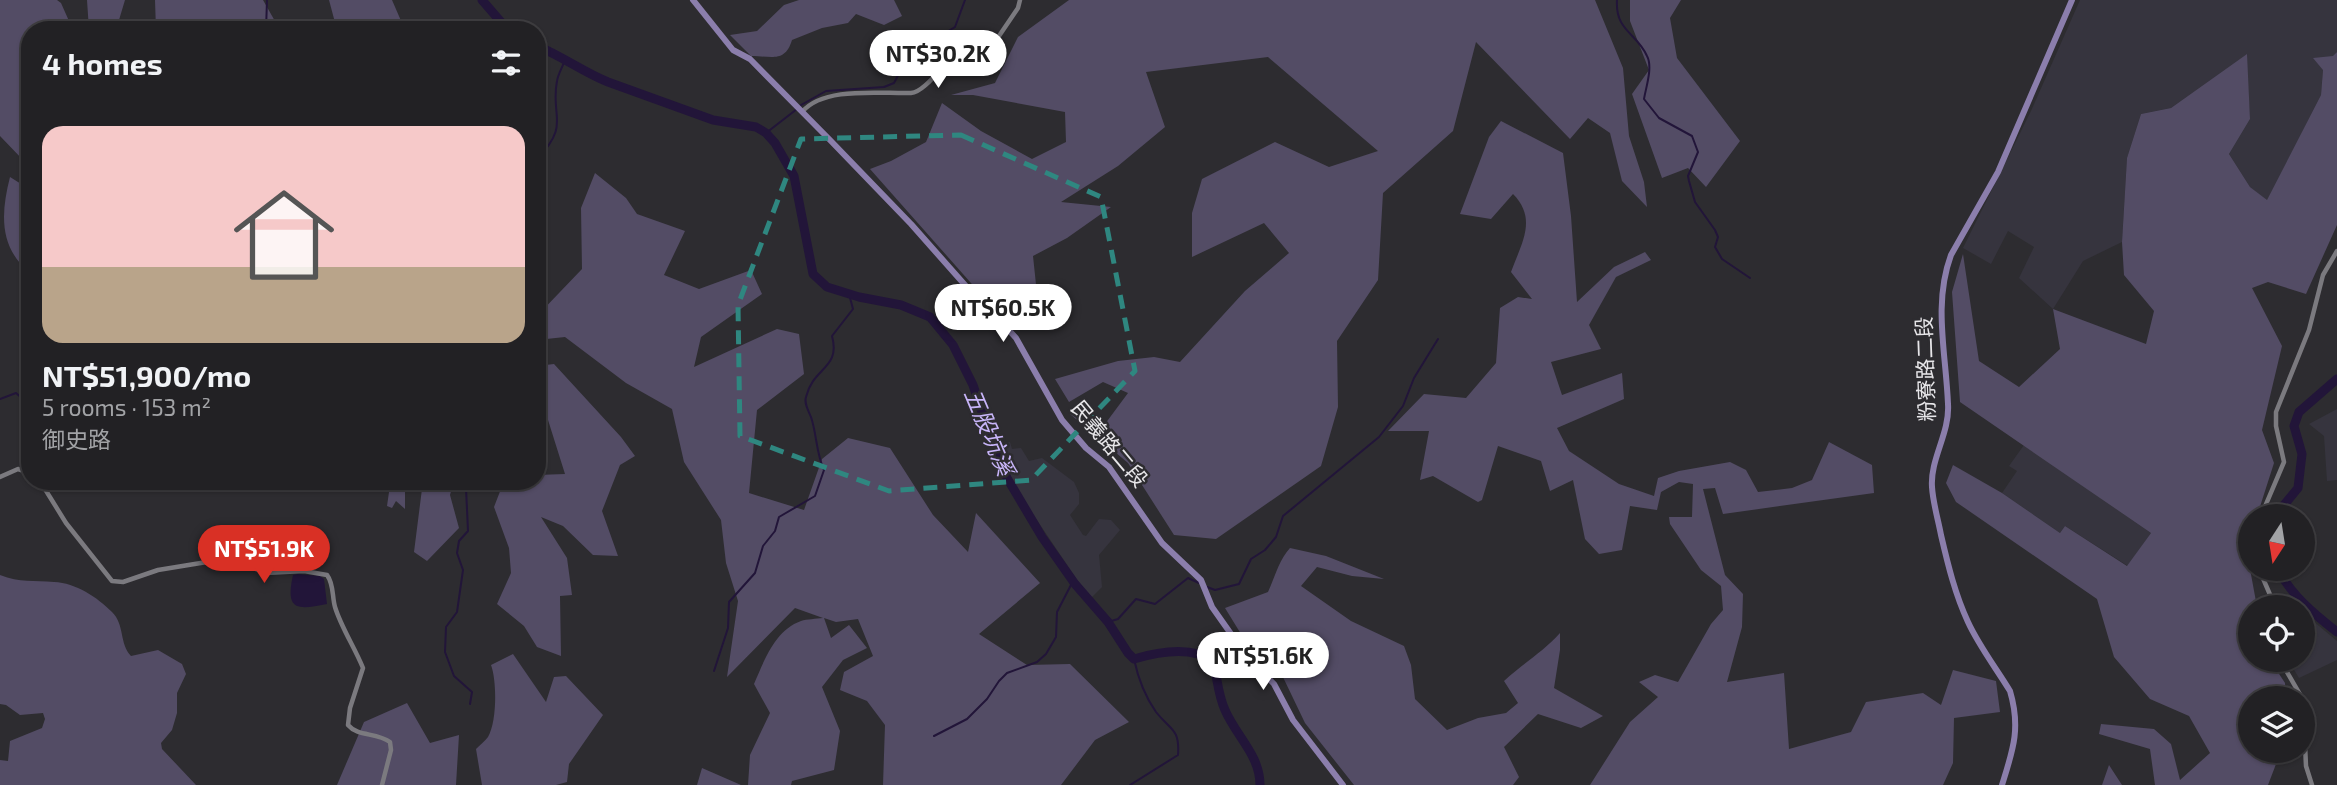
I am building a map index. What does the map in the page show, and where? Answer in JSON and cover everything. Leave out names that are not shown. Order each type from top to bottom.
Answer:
[{"type":"main road","name":"民義路二段","points":[[693,0],[733,50],[750,59],[764,73],[911,224],[1016,338],[1062,419],[1086,448],[1109,467],[1162,543],[1193,571],[1204,586],[1212,607],[1248,658],[1274,684],[1293,720],[1343,785]]},
{"type":"main road","name":"粉寮路二段","points":[[2002,785],[2016,740],[2012,699],[2010,691],[1968,622],[1955,588],[1932,486],[1937,458],[1947,428],[1949,406],[1941,327],[1941,298],[1951,255],[1998,172],[2072,0]]},
{"type":"street","points":[[799,109],[818,100],[842,95],[913,93],[969,45],[999,36],[1018,8],[1020,0]]},
{"type":"street","points":[[2266,504],[2284,463],[2276,426],[2276,412],[2309,330],[2323,275],[2337,251]]},
{"type":"street","points":[[0,477],[21,470]]},
{"type":"street","points":[[46,490],[66,523],[112,581],[123,582],[158,570],[213,561],[237,562],[266,572],[303,571],[327,575],[337,612],[363,668],[349,708],[348,725],[357,733],[375,734],[390,742],[391,750],[382,785]]},
{"type":"street","points":[[2306,763],[2312,785]]},
{"type":"highlighted area","points":[[961,135],[1101,197],[1135,371],[1031,480],[889,491],[740,436],[738,305],[801,139]]},
{"type":"shaded area","points":[[0,0],[57,0],[69,21],[21,21],[21,158],[0,136]]},
{"type":"shaded area","points":[[87,0],[125,0],[119,21],[88,21]]},
{"type":"shaded area","points":[[155,0],[263,0],[275,21],[156,21]]},
{"type":"shaded area","points":[[329,0],[392,0],[401,21],[335,21]]},
{"type":"shaded area","points":[[799,0],[894,0],[902,16],[884,25],[856,14],[848,23],[822,28],[792,40],[786,52],[777,57],[751,56],[730,35],[757,31],[784,5]]},
{"type":"shaded area","points":[[1069,0],[1595,0],[1623,68],[1629,136],[1644,182],[1647,207],[1622,181],[1610,133],[1588,118],[1570,139],[1476,42],[1453,131],[1383,193],[1378,280],[1337,341],[1338,407],[1321,466],[1216,539],[1174,535],[1128,463],[1070,414],[1105,424],[1128,393],[1103,382],[1069,402],[1055,379],[1118,361],[1154,357],[1180,362],[1245,291],[1289,253],[1264,223],[1192,257],[1192,213],[1202,179],[1275,142],[1329,167],[1378,151],[1268,57],[1146,72],[1165,127],[1118,166],[1061,202],[1111,207],[1067,238],[1033,256],[1037,294],[1022,297],[1014,310],[986,300],[870,169],[926,142],[942,103],[981,131],[1032,159],[1066,142],[1065,112],[973,95],[951,95],[995,83],[1018,37]]},
{"type":"shaded area","points":[[1630,0],[1681,0],[1670,18],[1677,58],[1740,141],[1706,187],[1688,168],[1662,178],[1632,94],[1649,70],[1630,21]]},
{"type":"shaded area","points":[[2080,0],[2337,0],[2337,52],[2323,70],[2321,95],[2267,201],[2250,187],[2229,154],[2250,119],[2246,55],[2171,108],[2141,114],[2127,158],[2122,242],[2083,261],[2053,309],[2019,278],[2034,247],[2008,231],[1991,264],[1963,248],[2031,111]]},
{"type":"shaded area","points":[[2337,52],[2337,225],[2306,294],[2268,282],[2252,288],[2282,346],[2262,430],[2274,463],[2261,504],[2238,504],[2238,581],[2252,581],[2255,595],[2238,595],[2238,672],[2278,672],[2285,686],[2238,686],[2238,763],[2276,763],[2268,785],[2155,785],[2150,749],[2099,734],[2101,724],[2154,729],[2171,744],[2180,780],[2210,753],[2189,716],[2150,699],[2114,657],[2097,599],[1956,502],[1946,483],[1953,465],[2002,493],[2060,533],[2065,526],[2127,566],[2151,533],[1960,402],[1952,292],[1963,254],[1979,361],[2019,387],[2060,349],[2053,309],[2146,344],[2154,311],[2124,275],[2122,242],[2127,158],[2141,114],[2171,108],[2247,54],[2250,119],[2229,154],[2250,187],[2267,200],[2321,95],[2323,70],[2313,58],[2333,56]]},
{"type":"shaded area","points":[[1501,121],[1563,153],[1577,302],[1614,267],[1645,252],[1651,260],[1616,277],[1589,325],[1601,349],[1551,362],[1562,395],[1622,373],[1624,399],[1557,428],[1569,451],[1619,484],[1654,496],[1658,478],[1679,471],[1730,462],[1746,470],[1758,492],[1792,488],[1812,480],[1829,442],[1872,465],[1874,493],[1723,514],[1715,488],[1703,489],[1725,575],[1743,594],[1742,627],[1727,682],[1784,673],[1789,749],[1851,732],[1866,702],[1923,693],[1941,705],[1953,670],[1996,681],[2000,712],[1954,718],[1953,763],[1943,785],[1590,785],[1630,722],[1658,697],[1639,682],[1655,675],[1678,682],[1711,624],[1723,610],[1721,586],[1701,570],[1670,524],[1669,517],[1692,517],[1693,484],[1679,482],[1661,492],[1657,510],[1630,506],[1622,550],[1599,554],[1585,539],[1573,480],[1550,491],[1541,461],[1498,446],[1482,500],[1478,502],[1433,476],[1420,480],[1429,431],[1388,431],[1424,394],[1466,398],[1496,363],[1500,308],[1518,297],[1532,299],[1511,272],[1525,232],[1525,213],[1521,203],[1513,194],[1491,219],[1460,214],[1489,137]]},
{"type":"shaded area","points":[[595,173],[626,198],[637,214],[685,231],[664,275],[699,289],[751,270],[762,294],[701,337],[694,367],[777,329],[799,334],[804,374],[757,410],[749,493],[804,510],[822,459],[848,438],[890,448],[933,515],[968,552],[976,513],[1040,583],[979,634],[1027,665],[1070,664],[1129,722],[1095,740],[1061,785],[883,785],[885,725],[867,701],[840,690],[844,672],[873,656],[858,619],[836,622],[824,618],[831,638],[849,625],[867,648],[843,660],[822,687],[840,731],[834,770],[792,781],[791,785],[748,785],[750,755],[770,713],[754,684],[762,666],[784,631],[801,621],[823,618],[795,608],[727,677],[738,601],[726,563],[721,520],[684,462],[672,409],[626,383],[565,337],[546,339],[546,307],[582,269],[581,208]]},
{"type":"shaded area","points":[[10,177],[21,184],[21,264],[8,242],[5,205]]},
{"type":"shaded area","points":[[554,364],[635,456],[620,465],[602,511],[618,556],[593,555],[563,526],[541,517],[567,558],[572,595],[560,596],[561,656],[537,647],[524,626],[497,604],[511,573],[509,548],[494,507],[501,490],[546,490],[546,475],[565,474],[546,414],[546,365]]},
{"type":"shaded area","points":[[2337,409],[2337,480],[2327,481],[2324,436],[2309,424]]},
{"type":"shaded area","points":[[1010,442],[1012,449],[1021,448],[1029,461],[1042,458],[1074,482],[1079,493],[1079,504],[1070,515],[1083,535],[1086,536],[1099,519],[1111,520],[1120,530],[1099,555],[1102,587],[1090,599],[1006,474],[994,445]]},
{"type":"shaded area","points":[[2024,445],[2151,533],[2128,566],[2065,526],[2060,533],[2002,493],[2017,471],[2009,466]]},
{"type":"shaded area","points":[[387,490],[405,490],[405,509],[396,501],[392,508],[387,506]]},
{"type":"shaded area","points":[[422,490],[451,490],[450,495],[459,528],[427,561],[414,552]]},
{"type":"shaded area","points":[[1290,548],[1326,556],[1384,579],[1352,576],[1317,567],[1301,586],[1351,621],[1404,646],[1411,665],[1415,699],[1447,730],[1478,718],[1506,713],[1518,703],[1504,681],[1560,633],[1554,688],[1603,716],[1581,728],[1538,714],[1504,747],[1519,777],[1513,785],[1354,785],[1305,723],[1281,673],[1241,634],[1225,608],[1268,592],[1280,563]]},
{"type":"shaded area","points":[[0,575],[21,580],[62,583],[78,588],[100,601],[116,617],[131,656],[158,650],[182,664],[186,674],[177,693],[177,713],[172,730],[161,743],[162,749],[196,785],[0,785],[0,760],[8,761],[10,741],[42,728],[45,719],[43,713],[20,715],[0,704]]},
{"type":"shaded area","points":[[293,575],[320,576],[324,579],[327,604],[301,607],[292,602]]},
{"type":"shaded area","points":[[2315,623],[2337,641],[2337,660],[2315,670]]},
{"type":"shaded area","points":[[513,654],[546,702],[554,677],[566,676],[603,715],[569,764],[567,782],[556,785],[482,785],[476,749],[488,737],[493,722],[495,691],[491,665]]},
{"type":"shaded area","points":[[2295,672],[2312,672],[2299,678]]},
{"type":"shaded area","points":[[407,703],[430,743],[459,735],[456,785],[337,785],[364,722]]},
{"type":"shaded area","points":[[2109,765],[2122,785],[2102,785]]},
{"type":"shaded area","points":[[702,768],[741,785],[697,785]]},
{"type":"waterway","points":[[266,21],[267,0]]},
{"type":"waterway","name":"五股坑溪","points":[[482,0],[500,21]]},
{"type":"waterway","points":[[801,105],[826,91],[884,87],[894,83],[909,55],[955,27],[965,0]]},
{"type":"waterway","points":[[1617,0],[1619,19],[1643,48],[1649,61],[1644,99],[1659,118],[1692,136],[1698,152],[1688,176],[1695,202],[1715,230],[1718,237],[1715,247],[1722,259],[1750,278]]},
{"type":"waterway","name":"五股坑溪","points":[[546,50],[608,82],[713,120],[756,127],[766,133],[794,176],[813,274],[827,287],[859,297],[901,305],[930,317],[953,345],[973,385],[1007,478],[1042,537],[1075,584],[1108,622],[1134,659],[1154,654],[1185,652],[1205,656],[1213,661],[1223,704],[1252,755],[1260,785]]},
{"type":"waterway","points":[[546,148],[556,128],[557,81],[565,60]]},
{"type":"waterway","points":[[766,133],[797,109]]},
{"type":"waterway","points":[[714,671],[728,628],[729,602],[755,573],[763,546],[775,531],[779,517],[815,496],[824,470],[806,399],[809,387],[833,355],[832,336],[853,309],[849,294]]},
{"type":"waterway","points":[[1207,587],[1215,590],[1239,584],[1251,559],[1265,550],[1276,537],[1283,516],[1379,437],[1403,406],[1414,378],[1438,339]]},
{"type":"waterway","points":[[2285,504],[2298,488],[2302,454],[2294,426],[2299,412],[2337,379]]},
{"type":"waterway","points":[[0,399],[16,393],[21,397]]},
{"type":"waterway","points":[[466,490],[468,531],[459,541],[457,553],[463,570],[457,612],[446,627],[445,652],[454,676],[472,692],[470,704]]},
{"type":"waterway","points":[[1108,622],[1118,619],[1136,599],[1155,604],[1188,578],[1199,583]]},
{"type":"waterway","points":[[934,736],[967,719],[1007,673],[1037,662],[1046,654],[1056,637],[1057,612],[1073,581]]},
{"type":"waterway","points":[[2285,581],[2296,596],[2337,632]]},
{"type":"waterway","points":[[1130,785],[1178,755],[1176,734],[1148,699],[1134,659]]}]
